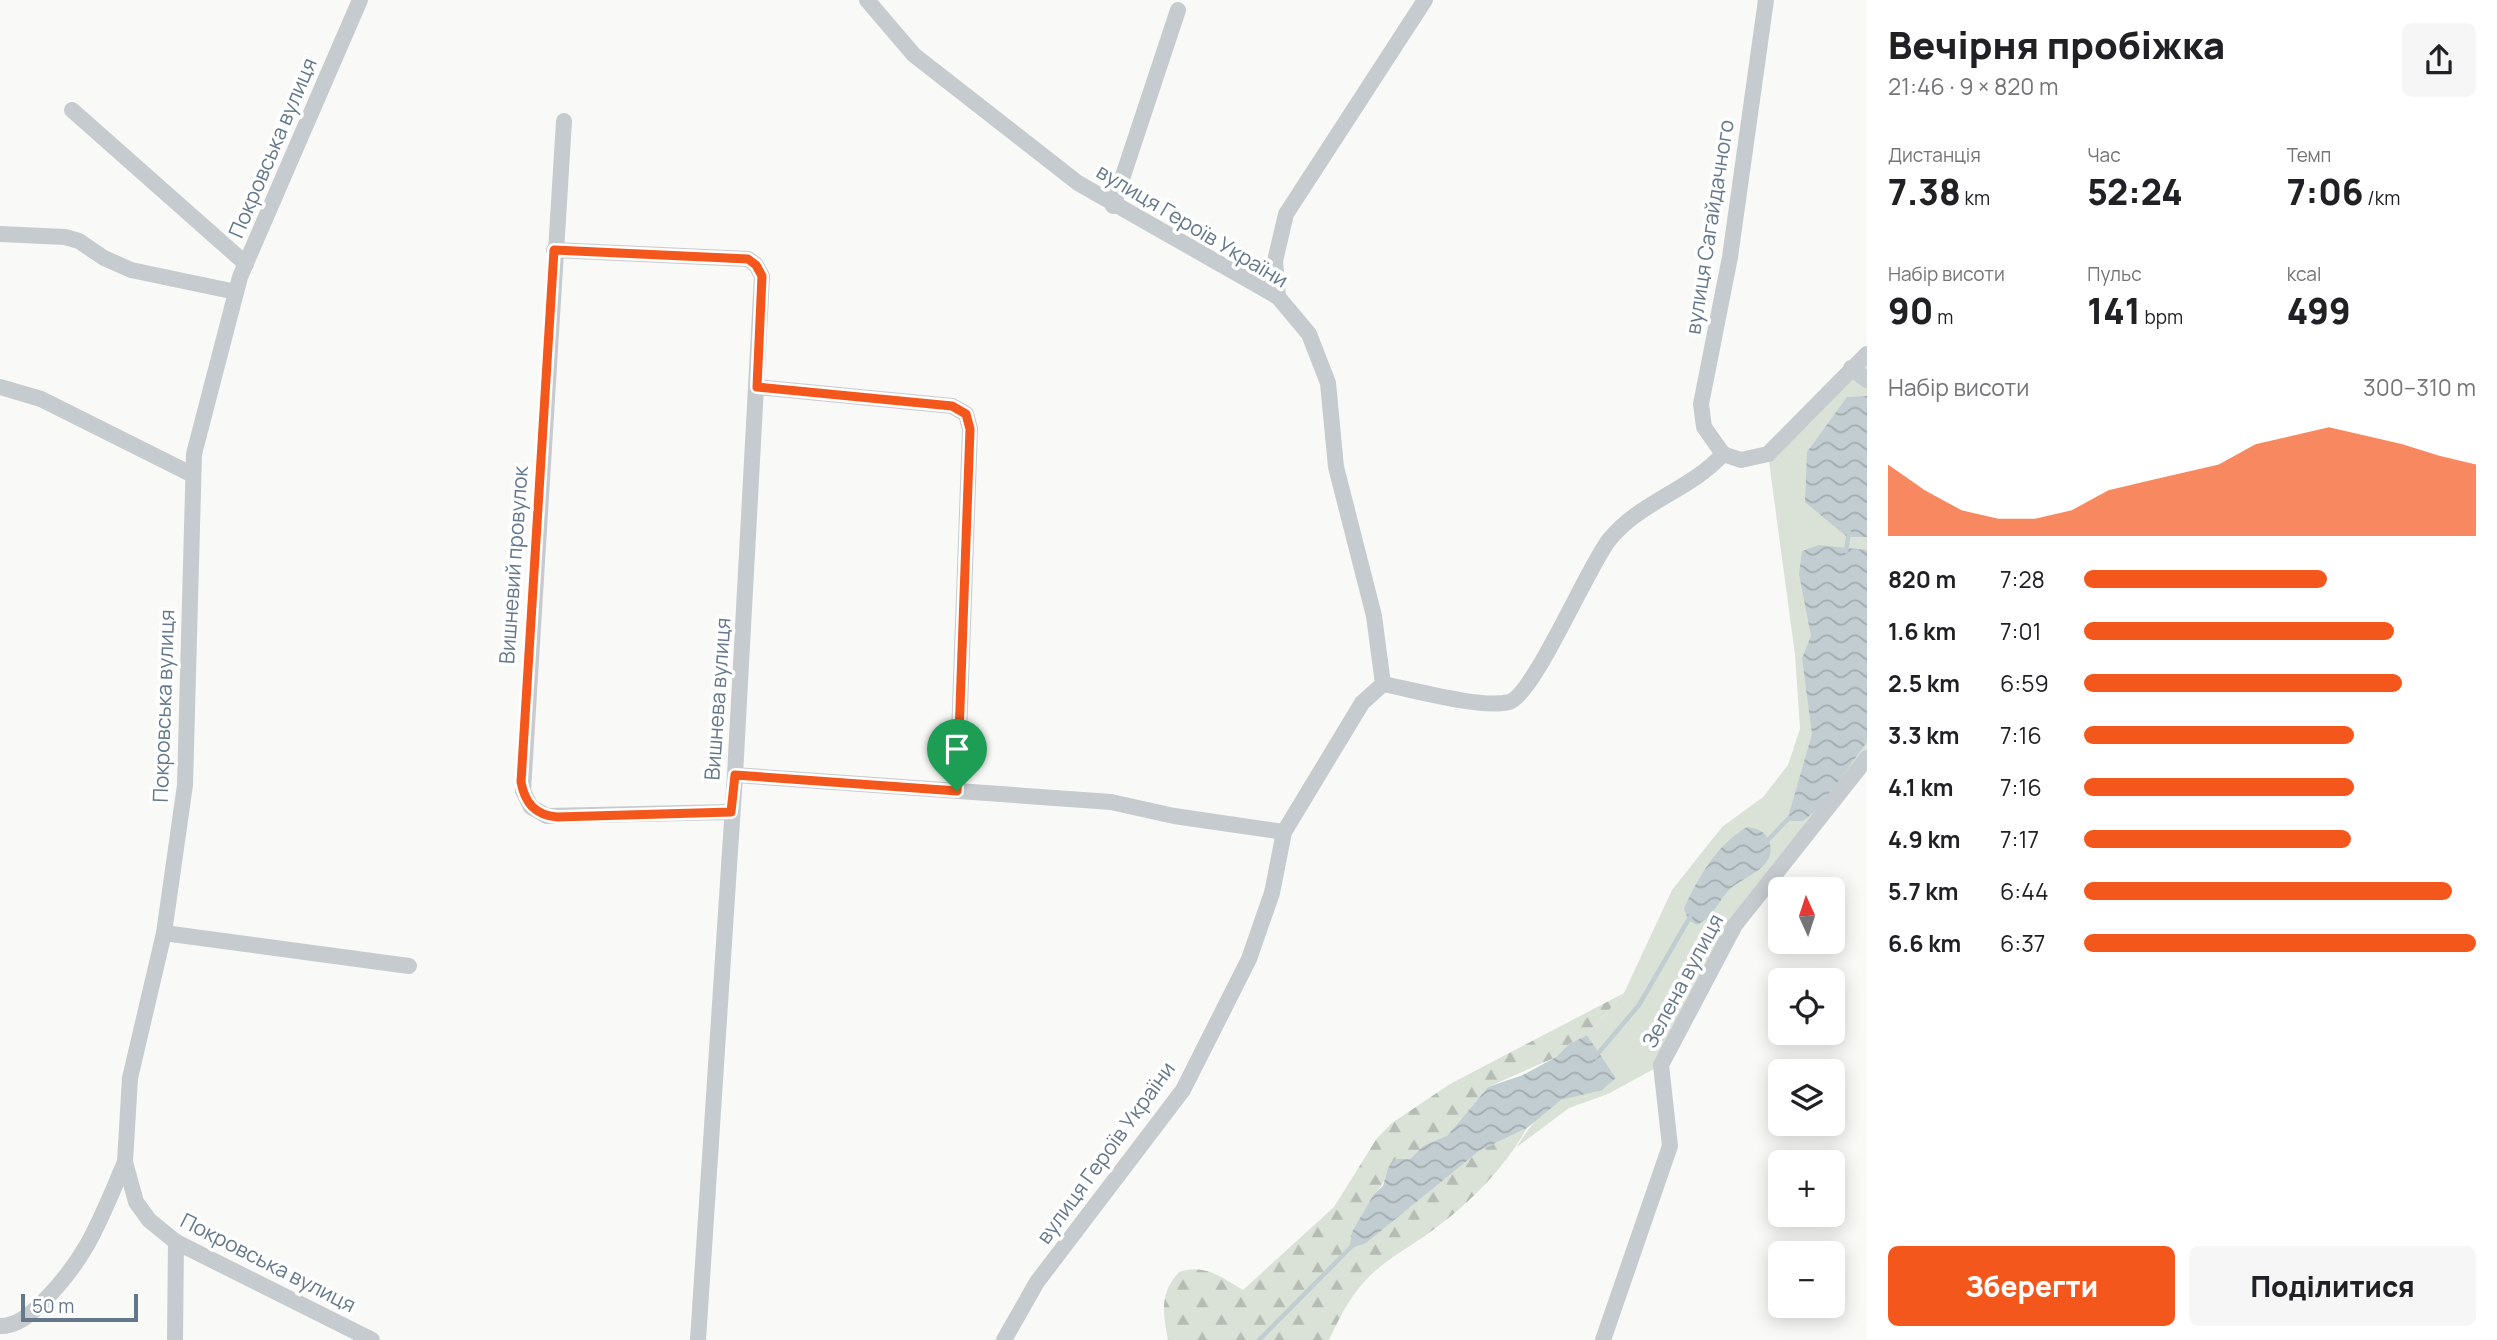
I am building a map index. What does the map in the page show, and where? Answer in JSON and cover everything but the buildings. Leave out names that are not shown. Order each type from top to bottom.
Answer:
[{"type":"street","name":"Покровська вулиця","points":[[360,0],[236,292],[191,474],[185,785],[164,933],[130,1078],[125,1162],[136,1202],[149,1220],[176,1242],[372,1340]]},
{"type":"street","name":"вулиця Героїв України","points":[[867,0],[930,69],[1078,183],[1113,206],[1278,297],[1309,334],[1326,374],[1336,467],[1374,616],[1383,684],[1362,703],[1284,832],[1272,893],[1249,959],[1183,1090],[1037,1282],[1004,1340]]},
{"type":"street","points":[[1278,297],[1275,261],[1286,214],[1424,0]]},
{"type":"street","name":"вулиця Сагайдачного","points":[[1723,453],[1703,427],[1701,404],[1730,257],[1766,0]]},
{"type":"street","points":[[1113,206],[1178,10]]},
{"type":"street","points":[[72,110],[246,264]]},
{"type":"street","name":"Вишневий провулок","points":[[564,121],[554,250],[523,792],[531,807],[547,816],[731,812]]},
{"type":"street","points":[[0,233],[65,237],[79,241],[104,258],[131,271],[236,292]]},
{"type":"street","name":"Вишнева вулиця","points":[[554,250],[748,259],[756,265],[762,276],[735,775],[698,1340]]},
{"type":"street","points":[[1383,684],[1489,704],[1511,701],[1524,692],[1538,669],[1608,541],[1628,522],[1702,474],[1723,453],[1741,460],[1768,454],[1867,354]]},
{"type":"street","points":[[1851,369],[1867,380]]},
{"type":"street","points":[[0,387],[41,399],[191,474]]},
{"type":"street","points":[[757,387],[952,406],[966,414],[970,429],[957,791]]},
{"type":"street","name":"Зелена вулиця","points":[[1603,1340],[1670,1146],[1661,1065],[1735,925],[1867,758]]},
{"type":"street","points":[[735,775],[1111,802],[1174,816],[1284,832]]},
{"type":"street","points":[[164,933],[409,966]]},
{"type":"street","points":[[0,1326],[23,1320],[74,1269],[89,1245],[125,1162]]},
{"type":"street","points":[[175,1340],[176,1242]]},
{"type":"green space","points":[[1867,354],[1867,758],[1773,877],[1768,877],[1768,883],[1735,925],[1661,1065],[1608,1094],[1569,1108],[1517,1147],[1531,1126],[1550,1107],[1564,1099],[1597,1089],[1616,1078],[1587,1035],[1624,993],[1672,890],[1722,827],[1763,797],[1788,765],[1800,729],[1795,655],[1768,454]]},
{"type":"green space","points":[[1624,993],[1587,1035],[1569,1044],[1556,1057],[1488,1087],[1448,1135],[1423,1146],[1410,1159],[1396,1159],[1374,1194],[1391,1222],[1479,1151],[1527,1128],[1496,1172],[1471,1198],[1365,1281],[1349,1302],[1329,1340],[1168,1340],[1165,1296],[1179,1272],[1204,1270],[1243,1290],[1334,1207],[1377,1138],[1392,1123],[1450,1084]]},
{"type":"water","points":[[1867,396],[1867,537],[1847,537],[1805,502],[1807,452],[1847,397]]},
{"type":"water","points":[[1819,545],[1867,550],[1867,742],[1820,807],[1803,821],[1787,821],[1812,734],[1802,658],[1811,636],[1799,574],[1802,551]]},
{"type":"water","points":[[1747,827],[1763,832],[1769,841],[1769,858],[1758,870],[1730,889],[1704,921],[1697,925],[1688,920],[1684,908],[1702,873],[1717,852]]},
{"type":"water","points":[[1587,1035],[1616,1078],[1602,1090],[1561,1100],[1527,1128],[1479,1151],[1366,1243],[1349,1249],[1353,1230],[1374,1194],[1383,1186],[1388,1168],[1396,1159],[1410,1159],[1423,1146],[1448,1135],[1488,1087],[1523,1075],[1556,1057],[1569,1044]]},
{"type":"waterway","points":[[1846,551],[1849,532]]},
{"type":"waterway","points":[[1766,842],[1789,818]]},
{"type":"waterway","points":[[1595,1057],[1639,1005],[1690,917]]},
{"type":"waterway","points":[[1259,1340],[1352,1246]]},
{"type":"route","points":[[554,250],[748,259],[756,265],[762,276],[757,387],[952,406],[966,414],[970,429],[957,791],[735,775],[731,812],[557,817],[538,813],[531,807],[521,782],[554,250]]}]
